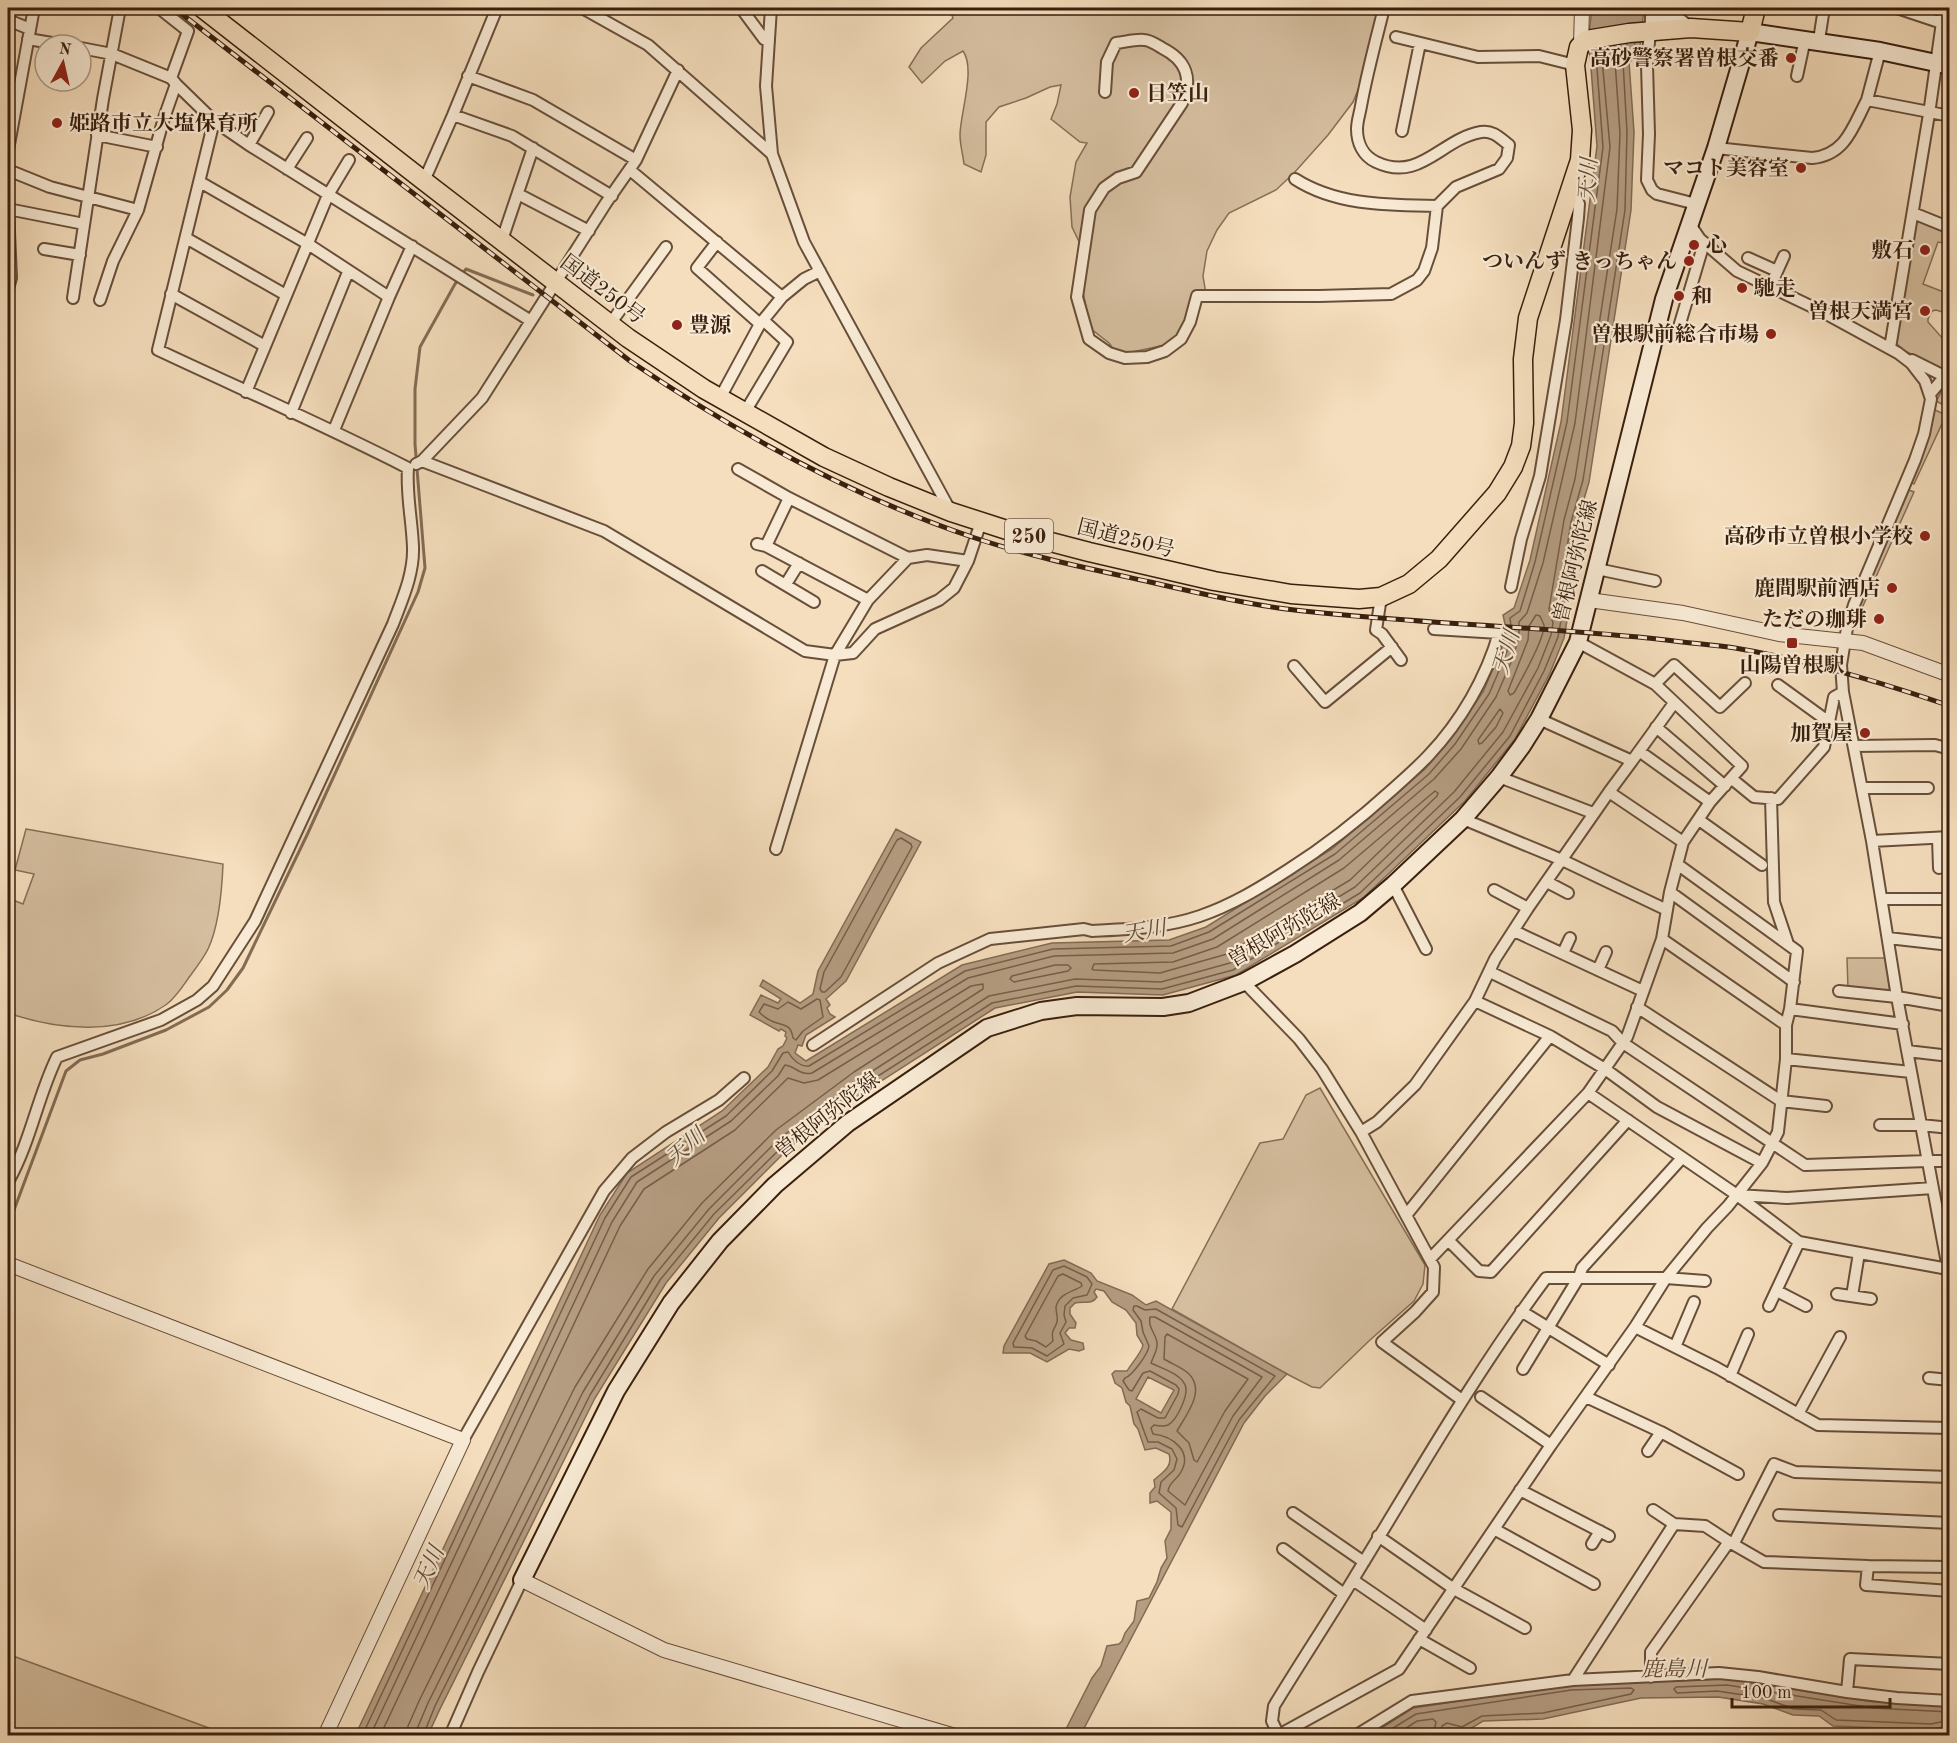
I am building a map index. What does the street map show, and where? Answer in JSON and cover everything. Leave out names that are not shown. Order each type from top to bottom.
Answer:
[{"type":"highway","name":"国道250号","points":[[202,8],[610,324],[720,398],[824,457],[951,512],[1089,552],[1214,581],[1291,594],[1359,599],[1381,597],[1409,584],[1440,559],[1497,493],[1513,467],[1521,446],[1524,423],[1522,359],[1528,318],[1580,160],[1582,130],[1575,65],[1577,52],[1584,42]]},
{"type":"highway","points":[[1584,42],[1650,22],[1691,28],[1750,32],[1756,8]]},
{"type":"main road","points":[[1750,32],[1812,39],[1943,64]]},
{"type":"main road","name":"曽根阿弥陀線","points":[[522,1580],[616,1391],[670,1303],[720,1240],[775,1185],[848,1123],[987,1028],[1041,1011],[1077,1006],[1163,1007],[1189,1003],[1245,982],[1360,913],[1463,819],[1499,777],[1522,747],[1539,719],[1578,642],[1664,299],[1716,148],[1750,32]]},
{"type":"street","points":[[8,150],[13,93],[34,8]]},
{"type":"street","points":[[73,298],[97,135],[120,8]]},
{"type":"street","points":[[100,300],[113,261],[138,210],[188,31],[159,8]]},
{"type":"street","points":[[424,181],[497,8]]},
{"type":"street","points":[[582,8],[648,45],[772,154]]},
{"type":"street","points":[[741,8],[764,39],[769,41]]},
{"type":"street","points":[[771,8],[766,86],[772,154],[804,242],[951,512]]},
{"type":"street","points":[[1106,92],[1107,62],[1116,43],[1146,39],[1170,52],[1183,63],[1187,78],[1186,94],[1182,103],[1136,172],[1118,178],[1104,188],[1090,210],[1077,297],[1089,339],[1109,353],[1125,357],[1147,357],[1165,351],[1182,339],[1190,322],[1197,296],[1391,294],[1417,280],[1424,271],[1432,248],[1437,206],[1456,187],[1499,169],[1507,158],[1509,145],[1494,133],[1482,132],[1459,140],[1418,165],[1401,170],[1386,167],[1371,160],[1361,150],[1357,129],[1363,93],[1380,32],[1384,8]]},
{"type":"street","points":[[1797,76],[1824,8]]},
{"type":"street","points":[[1897,8],[1942,24]]},
{"type":"street","points":[[1894,350],[1929,114],[1943,64],[1944,8]]},
{"type":"street","points":[[1578,9],[1584,42]]},
{"type":"street","points":[[8,20],[33,35]]},
{"type":"street","points":[[1650,22],[1647,65],[1647,180],[1652,190],[1658,194],[1696,204]]},
{"type":"street","points":[[1396,37],[1478,57],[1539,56],[1575,65]]},
{"type":"street","points":[[1402,131],[1420,43]]},
{"type":"street","points":[[93,50],[112,54],[173,81],[214,121],[249,145],[531,321]]},
{"type":"street","points":[[1716,148],[1812,158],[1824,157],[1836,151],[1844,143],[1867,100],[1880,51]]},
{"type":"street","points":[[408,468],[422,462],[482,398],[588,231],[633,165],[678,70]]},
{"type":"street","points":[[468,76],[533,100],[633,165],[717,242],[782,297]]},
{"type":"street","points":[[1867,100],[1929,114],[1950,116]]},
{"type":"street","points":[[249,145],[268,112]]},
{"type":"street","points":[[453,115],[512,136],[612,196]]},
{"type":"street","points":[[214,121],[158,350],[291,413],[334,430],[408,468]]},
{"type":"street","points":[[97,135],[157,147]]},
{"type":"street","points":[[287,169],[307,138]]},
{"type":"street","points":[[502,240],[532,148]]},
{"type":"street","points":[[246,392],[328,195],[349,160]]},
{"type":"street","points":[[8,170],[50,187],[138,210]]},
{"type":"street","points":[[1295,179],[1309,188],[1340,198],[1377,205],[1437,206]]},
{"type":"street","points":[[200,182],[308,244],[389,297]]},
{"type":"street","points":[[1511,587],[1521,539],[1540,476],[1566,320],[1579,204],[1572,188]]},
{"type":"street","points":[[518,194],[588,231]]},
{"type":"street","points":[[8,289],[11,278],[8,209],[84,224]]},
{"type":"street","points":[[1913,213],[1950,228]]},
{"type":"street","points":[[1689,223],[1704,243],[1737,271],[1823,312],[1950,380]]},
{"type":"street","points":[[186,238],[286,295]]},
{"type":"street","points":[[717,242],[697,268],[787,342],[745,412]]},
{"type":"street","points":[[1678,327],[1704,243]]},
{"type":"street","points":[[334,430],[412,246]]},
{"type":"street","points":[[610,324],[666,247]]},
{"type":"street","points":[[44,249],[80,255]]},
{"type":"street","points":[[1770,287],[1784,256]]},
{"type":"street","points":[[1748,258],[1777,271]]},
{"type":"street","points":[[720,398],[761,322],[782,297],[804,279],[820,271]]},
{"type":"street","points":[[291,413],[348,272]]},
{"type":"street","points":[[171,294],[265,346]]},
{"type":"street","points":[[1588,1093],[1737,1195],[1799,1242],[1949,1274],[1944,1217],[1933,1188],[1907,1051],[1841,672],[1847,628],[1854,605],[1915,460],[1930,404],[1930,394],[1920,372],[1894,350]]},
{"type":"street","points":[[1930,394],[1940,382],[1950,380]]},
{"type":"street","points":[[422,462],[604,531],[805,651],[853,653],[875,629],[939,600],[954,588],[968,561],[981,522]]},
{"type":"street","points":[[8,1182],[29,1136],[57,1057],[161,1020],[196,1000],[213,986],[255,921],[393,624],[407,586],[413,550],[411,514],[406,488],[408,468]]},
{"type":"street","points":[[738,469],[789,498],[908,558],[927,555],[968,561]]},
{"type":"street","points":[[789,498],[762,545],[868,600]]},
{"type":"street","points":[[776,849],[835,654],[868,600],[908,558]]},
{"type":"street","points":[[786,584],[799,563]]},
{"type":"street","points":[[1597,569],[1655,581]]},
{"type":"street","points":[[762,571],[813,602]]},
{"type":"street","points":[[1381,597],[1376,630],[1401,660]]},
{"type":"street","points":[[1589,600],[1683,613],[1779,634],[1863,643],[1950,675]]},
{"type":"street","points":[[813,1045],[938,963],[990,939],[1084,929],[1092,932],[1164,926],[1200,916],[1240,900],[1321,850],[1358,821],[1430,754],[1456,721],[1478,687],[1491,661],[1499,633],[1434,629]]},
{"type":"street","points":[[1430,1259],[1588,1093],[1627,1037],[1662,939],[1670,892],[1683,842],[1710,802],[1742,766],[1655,684],[1578,642]]},
{"type":"street","points":[[1294,666],[1325,702],[1392,647]]},
{"type":"street","points":[[1655,684],[1674,665],[1720,707],[1745,683]]},
{"type":"street","points":[[1778,685],[1829,722]]},
{"type":"street","points":[[1656,727],[1729,782],[1754,797],[1778,799],[1824,747],[1834,696],[1844,692]]},
{"type":"street","points":[[1361,1132],[1377,1122],[1415,1085],[1475,1001],[1495,959],[1528,908],[1593,813],[1674,703]]},
{"type":"street","points":[[1539,719],[1632,761]]},
{"type":"street","points":[[1854,746],[1935,745],[1950,749]]},
{"type":"street","points":[[1639,751],[1710,802]]},
{"type":"street","points":[[1499,777],[1593,813]]},
{"type":"street","points":[[1862,788],[1928,788]]},
{"type":"street","points":[[1609,792],[1683,842]]},
{"type":"street","points":[[1771,798],[1773,902],[1789,945]]},
{"type":"street","points":[[1463,819],[1562,860],[1667,910]]},
{"type":"street","points":[[1699,820],[1762,866]]},
{"type":"street","points":[[1872,841],[1950,837]]},
{"type":"street","points":[[1938,838],[1939,868]]},
{"type":"street","points":[[1677,864],[1797,951],[1786,1025],[1786,1059],[1778,1132],[1762,1163],[1666,1278],[1635,1327],[1551,1445],[1399,1669],[1279,1735],[1272,1721],[1274,1706],[1462,1400],[1521,1311],[1546,1278],[1666,1278],[1705,1281]]},
{"type":"street","points":[[1547,882],[1568,893]]},
{"type":"street","points":[[1393,885],[1426,949]]},
{"type":"street","points":[[1494,890],[1528,908]]},
{"type":"street","points":[[1670,892],[1794,982]]},
{"type":"street","points":[[1882,899],[1950,899]]},
{"type":"street","points":[[1514,932],[1643,991]]},
{"type":"street","points":[[1563,953],[1570,938]]},
{"type":"street","points":[[1888,938],[1950,945]]},
{"type":"street","points":[[1662,939],[1786,1025]]},
{"type":"street","points":[[1598,970],[1606,952]]},
{"type":"street","points":[[1490,972],[1612,1031],[1623,1043],[1805,1165],[1950,1161]]},
{"type":"street","points":[[1245,982],[1299,1039],[1322,1069],[1361,1132],[1368,1149],[1407,1214],[1434,1267],[1433,1292],[1382,1342],[1462,1400]]},
{"type":"street","points":[[1839,991],[1897,997],[1950,1006]]},
{"type":"street","points":[[1475,1001],[1550,1036],[1605,1069],[1657,1107],[1762,1163]]},
{"type":"street","points":[[1637,1007],[1781,1101],[1826,1106]]},
{"type":"street","points":[[1790,1009],[1903,1024]]},
{"type":"street","points":[[1407,1214],[1550,1036]]},
{"type":"street","points":[[1907,1051],[1950,1056]]},
{"type":"street","points":[[1786,1059],[1911,1072]]},
{"type":"street","points":[[325,1736],[463,1440],[604,1191],[632,1158],[674,1126],[719,1100],[744,1078]]},
{"type":"street","points":[[1448,1240],[1479,1271],[1491,1272],[1628,1120]]},
{"type":"street","points":[[1880,1125],[1950,1128]]},
{"type":"street","points":[[1523,1369],[1579,1277],[1582,1268],[1682,1158]]},
{"type":"street","points":[[1737,1195],[1787,1198],[1933,1188]]},
{"type":"street","points":[[1769,1306],[1799,1242]]},
{"type":"street","points":[[1852,1296],[1858,1253]]},
{"type":"street","points":[[8,1264],[463,1440]]},
{"type":"street","points":[[1776,1291],[1806,1306]]},
{"type":"street","points":[[1837,1294],[1871,1299]]},
{"type":"street","points":[[1675,1347],[1694,1302]]},
{"type":"street","points":[[1521,1311],[1609,1365]]},
{"type":"street","points":[[1635,1327],[1818,1425],[1950,1428]]},
{"type":"street","points":[[1730,1376],[1748,1335]]},
{"type":"street","points":[[1798,1414],[1840,1337]]},
{"type":"street","points":[[1929,1378],[1950,1380]]},
{"type":"street","points":[[1481,1397],[1551,1445]]},
{"type":"street","points":[[1586,1397],[1661,1432],[1738,1474]]},
{"type":"street","points":[[1648,1451],[1661,1432]]},
{"type":"street","points":[[1703,1468],[1709,1458]]},
{"type":"street","points":[[1651,1677],[1651,1652],[1726,1546],[1735,1541],[1774,1464],[1795,1472],[1900,1471],[1950,1477]]},
{"type":"street","points":[[1520,1490],[1575,1512],[1605,1534],[1592,1544]]},
{"type":"street","points":[[1653,1510],[1674,1524],[1705,1526],[1764,1562],[1950,1567]]},
{"type":"street","points":[[1293,1513],[1301,1524],[1364,1562]]},
{"type":"street","points":[[1779,1515],[1950,1523]]},
{"type":"street","points":[[1573,1680],[1674,1524]]},
{"type":"street","points":[[1494,1529],[1594,1584]]},
{"type":"street","points":[[1378,1536],[1454,1589],[1525,1628]]},
{"type":"street","points":[[1283,1549],[1344,1594]]},
{"type":"street","points":[[1868,1566],[1866,1586],[1950,1590]]},
{"type":"street","points":[[450,1736],[522,1580],[664,1650],[955,1736]]},
{"type":"street","points":[[1353,1580],[1470,1668]]},
{"type":"street","points":[[1847,1692],[1850,1659],[1950,1664]]},
{"type":"street","points":[[1355,1736],[1412,1701],[1573,1680],[1719,1673],[1847,1692],[1950,1701]]},
{"type":"shaded area","points":[[949,8],[1379,8],[1363,78],[1353,102],[1328,135],[1276,190],[1229,213],[1217,230],[1207,251],[1203,276],[1206,294],[1184,335],[1170,344],[1118,355],[1109,343],[1090,328],[1083,292],[1086,256],[1072,227],[1070,197],[1076,162],[1087,143],[1080,142],[1051,119],[1061,85],[999,107],[986,122],[986,155],[981,172],[964,164],[960,135],[968,69],[963,51],[945,61],[922,83],[909,67],[921,48],[953,18]]},
{"type":"shaded area","name":"曽根天満宮","points":[[1921,220],[1949,231],[1949,244],[1938,242],[1923,284],[1949,294],[1949,314],[1932,311],[1928,322],[1949,343],[1949,373],[1903,350],[1896,343],[1915,222]]},
{"type":"shaded area","points":[[1943,389],[1949,392],[1949,408],[1936,401]]},
{"type":"shaded area","points":[[1933,409],[1946,415],[1914,484],[1910,482]]},
{"type":"shaded area","points":[[1909,490],[1914,492],[1862,608],[1858,607]]},
{"type":"shaded area","points":[[26,829],[223,864],[219,907],[212,940],[199,963],[167,1004],[149,1015],[110,1026],[68,1026],[27,1019],[8,1013],[8,898],[23,904],[34,874],[15,870]]},
{"type":"shaded area","points":[[1847,958],[1885,958],[1890,992],[1848,989]]},
{"type":"shaded area","points":[[1320,1088],[1425,1265],[1423,1284],[1414,1301],[1320,1388],[1312,1387],[1287,1374],[1172,1309],[1260,1143],[1283,1139],[1306,1095]]},
{"type":"shaded area","points":[[13,1656],[228,1735],[8,1735],[8,1671]]},
{"type":"water","name":"天川","points":[[1592,8],[1644,8],[1639,56],[1629,62],[1634,132],[1631,210],[1589,482],[1577,523],[1563,612],[1568,615],[1564,638],[1550,673],[1515,739],[1465,801],[1363,898],[1236,975],[1163,995],[1077,992],[995,1008],[867,1090],[790,1147],[719,1218],[666,1283],[595,1398],[428,1735],[355,1736],[600,1215],[627,1173],[722,1111],[768,1067],[787,1038],[786,1032],[781,1029],[779,1031],[750,1015],[761,995],[778,1003],[781,999],[760,986],[763,980],[800,1003],[813,994],[818,971],[896,829],[921,842],[846,981],[826,999],[830,1005],[827,1008],[830,1014],[835,1017],[806,1035],[802,1046],[798,1045],[795,1053],[806,1061],[962,965],[1052,943],[1169,940],[1206,927],[1332,849],[1425,769],[1450,740],[1483,692],[1507,633],[1503,615],[1514,608],[1530,560],[1561,422],[1597,146],[1590,55],[1587,50]]},
{"type":"water","points":[[1064,1260],[1091,1273],[1097,1281],[1132,1295],[1146,1305],[1156,1301],[1287,1374],[1265,1396],[1244,1423],[1080,1736],[1063,1735],[1092,1678],[1101,1666],[1107,1646],[1119,1644],[1122,1641],[1134,1621],[1137,1601],[1149,1598],[1167,1558],[1165,1541],[1171,1529],[1171,1512],[1157,1501],[1150,1503],[1150,1493],[1155,1487],[1154,1480],[1166,1469],[1170,1459],[1169,1454],[1156,1448],[1145,1450],[1122,1388],[1115,1383],[1112,1374],[1115,1371],[1127,1371],[1143,1345],[1137,1335],[1136,1323],[1126,1310],[1112,1302],[1104,1291],[1096,1289],[1095,1299],[1090,1302],[1075,1303],[1070,1308],[1070,1314],[1076,1323],[1075,1328],[1069,1328],[1065,1333],[1071,1340],[1083,1343],[1084,1349],[1079,1351],[1069,1349],[1047,1362],[1030,1353],[1003,1353],[1004,1346],[1049,1264]],"holes":[[[1148,1377],[1174,1390],[1161,1413],[1136,1399]]]},
{"type":"water","points":[[1727,1679],[1874,1702],[1949,1706],[1949,1725],[1932,1730],[1833,1726],[1819,1716],[1793,1715],[1763,1704],[1718,1697],[1641,1698],[1543,1719],[1483,1721],[1462,1734],[1448,1728],[1445,1735],[1369,1736],[1413,1708],[1571,1684]]},
{"type":"waterway","points":[[8,1226],[66,1071],[80,1060],[103,1054],[166,1030],[209,1007],[227,990],[243,968],[307,835],[418,592],[425,568],[415,444],[415,389],[420,347],[455,284],[466,269],[533,295]]},
{"type":"railway","points":[[174,8],[630,361],[670,388],[796,461],[929,522],[1040,557],[1252,604],[1333,614],[1619,635],[1735,648],[1844,672],[1950,706]]},
{"type":"place","name":"高砂警察署曽根交番","points":[[1791,58]]},
{"type":"place","name":"日笠山","points":[[1134,93]]},
{"type":"place","name":"姫路市立大塩保育所","points":[[57,123]]},
{"type":"place","name":"マコト美容室","points":[[1801,168]]},
{"type":"place","name":"心","points":[[1694,245]]},
{"type":"place","name":"敷石","points":[[1925,250]]},
{"type":"place","name":"ついんず きっちゃん","points":[[1689,261]]},
{"type":"place","name":"馳走","points":[[1742,288]]},
{"type":"place","name":"和","points":[[1679,296]]},
{"type":"place","name":"曽根天満宮","points":[[1925,311]]},
{"type":"place","name":"豊源","points":[[677,325]]},
{"type":"place","name":"曽根駅前総合市場","points":[[1771,334]]},
{"type":"place","name":"高砂市立曽根小学校","points":[[1925,536]]},
{"type":"place","name":"鹿間駅前酒店","points":[[1892,588]]},
{"type":"place","name":"ただの珈琲","points":[[1879,619]]},
{"type":"place","name":"山陽曽根駅","points":[[1792,643]]},
{"type":"place","name":"加賀屋","points":[[1865,733]]},
{"type":"water label","name":"鹿島川","points":[[1674,1668]]}]
